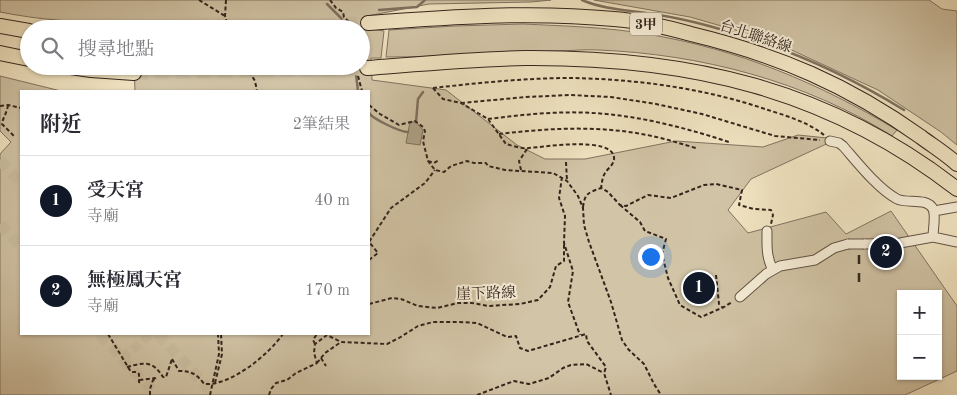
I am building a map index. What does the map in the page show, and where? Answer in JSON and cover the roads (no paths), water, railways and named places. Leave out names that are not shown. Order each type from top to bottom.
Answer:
[{"type":"highway","name":"台北聯絡線","points":[[370,25],[477,15],[520,14],[616,19],[666,27],[744,48],[795,66],[836,84],[904,125],[957,164]]},
{"type":"highway","points":[[0,26],[20,29]]},
{"type":"highway","points":[[0,53],[20,57]]},
{"type":"highway","points":[[370,69],[524,58],[660,65],[709,73],[745,82],[825,110],[889,142],[957,189]]},
{"type":"street","points":[[830,141],[843,146],[866,173],[897,199],[927,204],[934,211],[933,237]]},
{"type":"street","points":[[934,211],[957,207]]},
{"type":"street","points":[[767,231],[766,252],[773,270]]},
{"type":"street","points":[[740,297],[773,270],[787,264],[816,260],[834,248],[848,244],[900,243],[933,237],[957,242]]},
{"type":"waterway","points":[[379,10],[417,7],[425,0]]},
{"type":"waterway","points":[[582,0],[609,8],[653,14],[735,33],[810,61],[858,84],[904,110]]},
{"type":"waterway","points":[[327,4],[343,20]]},
{"type":"waterway","points":[[356,75],[358,90]]},
{"type":"waterway","points":[[416,122],[418,99],[423,92]]},
{"type":"waterway","points":[[370,114],[387,125],[408,132]]},
{"type":"tunnel","points":[[0,160],[20,182]]},
{"type":"tunnel","points":[[0,224],[20,246]]},
{"type":"tunnel","points":[[101,335],[156,395]]},
{"type":"tunnel","points":[[122,358],[150,335]]},
{"type":"tunnel","points":[[159,335],[214,395]]},
{"type":"railway","points":[[859,239],[859,282]]},
{"type":"place","name":"無極鳳天宮","points":[[886,252]]},
{"type":"place","name":"受天宮","points":[[699,288]]}]
